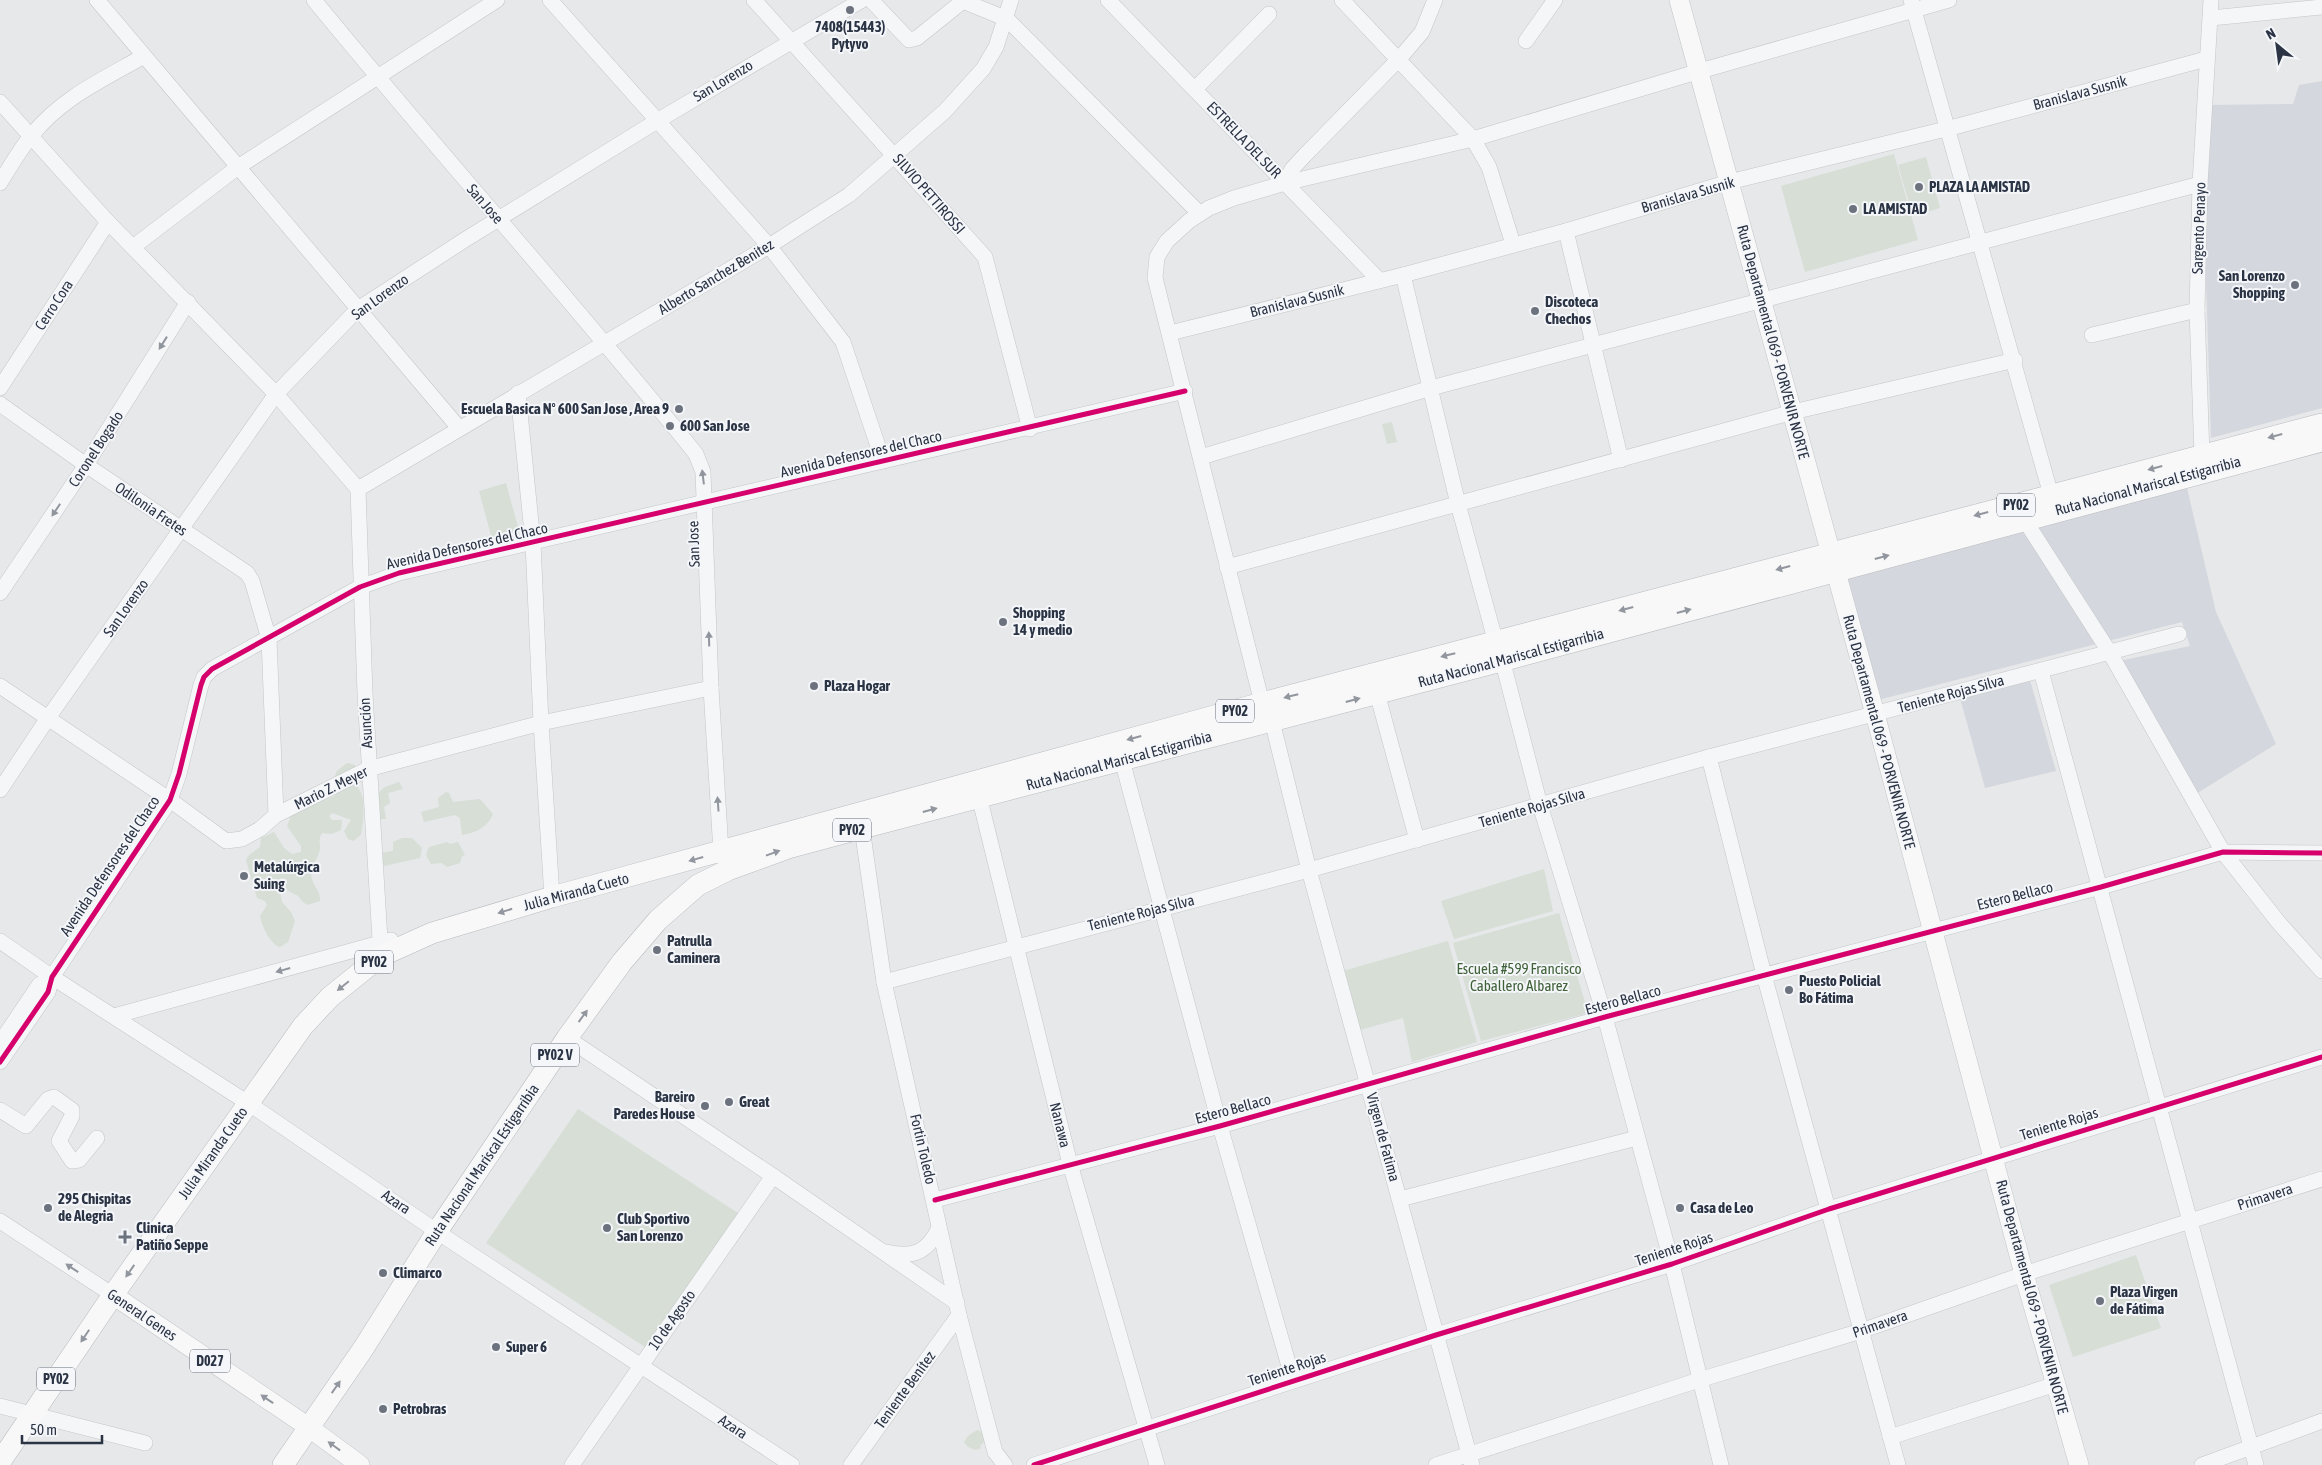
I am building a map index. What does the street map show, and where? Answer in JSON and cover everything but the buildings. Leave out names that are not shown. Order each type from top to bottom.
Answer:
[{"type":"highway","name":"Ruta Nacional Mariscal Estigarribia","points":[[283,1465],[308,1426],[363,1349],[438,1230],[567,1038],[622,962],[658,920],[724,861],[977,789],[1832,563],[2024,519],[2205,463],[2322,424]]},
{"type":"highway","name":"Ruta Nacional Mariscal Estigarribia","points":[[1832,563],[2051,495],[2322,440]]},
{"type":"highway","name":"Ruta Nacional Mariscal Estigarribia","points":[[724,861],[790,847],[862,828],[977,789],[1122,760],[1267,712],[1377,693],[1499,652]]},
{"type":"highway","name":"Julia Miranda Cueto","points":[[0,1462],[112,1295],[303,1026],[330,997],[381,949],[552,898],[671,867],[724,861]]},
{"type":"highway","points":[[671,867],[688,892]]},
{"type":"main road","name":"Ruta Departamental 069 - PORVENIR NORTE","points":[[1679,0],[1763,300],[2024,1274],[2079,1465]]},
{"type":"main road","name":"General Genes","points":[[112,1295],[308,1426]]},
{"type":"main road","name":"D027","points":[[308,1426],[360,1465]]},
{"type":"street","name":"San Jose","points":[[314,0],[376,77],[606,342],[696,454],[703,472],[710,688],[724,861]]},
{"type":"street","points":[[133,247],[238,167],[497,0]]},
{"type":"street","points":[[550,0],[768,246],[843,342],[883,461]]},
{"type":"street","name":"SILVIO PETTIROSSI","points":[[754,0],[985,257],[1030,429]]},
{"type":"street","name":"San Lorenzo","points":[[0,790],[48,718],[276,394],[358,309],[498,219],[657,121],[790,40],[862,0]]},
{"type":"street","points":[[871,0],[909,40],[918,38],[964,2],[1007,19],[1200,214]]},
{"type":"street","name":"Alberto Sanchez Benitez","points":[[358,489],[768,246],[849,195],[896,156],[945,111],[983,69],[1007,19],[1011,0]]},
{"type":"street","name":"ESTRELLA DEL SUR","points":[[1108,0],[1379,280]]},
{"type":"street","points":[[1342,0],[1473,139],[1489,167],[1513,244]]},
{"type":"street","points":[[1285,183],[1292,169],[1399,60],[1422,32],[1434,0]]},
{"type":"street","points":[[1526,41],[1555,0]]},
{"type":"street","name":"Virgen de Fatima","points":[[1471,1460],[1228,567],[1156,278],[1157,258],[1167,241],[1189,221],[1234,198],[1285,183],[1473,139],[1912,6],[1949,0]]},
{"type":"street","name":"Sargento Penayo","points":[[2205,463],[2197,310],[2200,184],[2211,0]]},
{"type":"street","points":[[103,2],[144,56],[459,428]]},
{"type":"street","points":[[1912,6],[2051,495]]},
{"type":"street","points":[[2210,18],[2322,7]]},
{"type":"street","points":[[1195,89],[1269,14]]},
{"type":"street","points":[[0,183],[32,135],[54,112],[73,96],[144,56]]},
{"type":"street","name":"Branislava Susnik","points":[[1170,333],[1402,275],[1566,231],[1729,182],[1947,128],[2206,59]]},
{"type":"street","points":[[0,102],[32,135],[108,222],[276,394],[358,489]]},
{"type":"street","points":[[1201,457],[1431,388],[2200,184]]},
{"type":"street","name":"Cerro Cora","points":[[0,388],[108,222]]},
{"type":"street","points":[[1566,231],[1592,346],[1621,460]]},
{"type":"street","points":[[1402,275],[1458,504],[1540,805],[1605,1017],[1672,1264],[1721,1465]]},
{"type":"street","name":"Coronel Bogado","points":[[0,593],[86,466],[188,302]]},
{"type":"street","points":[[2092,335],[2197,310]]},
{"type":"street","points":[[1228,567],[1793,412],[2014,360]]},
{"type":"street","name":"Avenida Defensores del Chaco","points":[[0,1062],[48,992],[52,977],[170,800],[179,774],[204,677],[212,669],[360,587],[399,573],[883,461],[1030,429],[1185,391]]},
{"type":"street","points":[[518,393],[533,543],[541,723],[552,898]]},
{"type":"street","name":"Odilonia Fretes","points":[[0,404],[86,466],[247,573],[252,581],[269,639],[276,815]]},
{"type":"street","name":"Asunción","points":[[358,489],[368,769],[381,949]]},
{"type":"street","points":[[2024,519],[2110,653],[2223,852],[2279,923],[2322,971]]},
{"type":"street","name":"Teniente Rojas Silva","points":[[884,982],[1309,870],[1709,757],[2179,634]]},
{"type":"street","points":[[2041,670],[2256,1465]]},
{"type":"street","name":"Mario Z. Meyer","points":[[0,686],[170,800],[226,841],[242,839],[260,829],[276,815],[368,769],[541,723],[710,688]]},
{"type":"street","points":[[1377,693],[1417,840]]},
{"type":"street","points":[[1709,757],[1764,975],[1898,1465]]},
{"type":"street","points":[[1122,760],[1160,908],[1220,1126],[1293,1380]]},
{"type":"street","name":"Nanawa","points":[[977,789],[1070,1164],[1157,1465]]},
{"type":"street","name":"Fortin Toledo","points":[[862,828],[884,982],[935,1200],[939,1228],[958,1309],[996,1452],[1005,1465]]},
{"type":"street","name":"Estero Bellaco","points":[[935,1200],[1220,1126],[1605,1017],[2101,887],[2223,852],[2322,853]]},
{"type":"street","name":"Azara","points":[[0,941],[52,977],[248,1103],[640,1367],[792,1465]]},
{"type":"street","name":"Julia Miranda Cueto","points":[[114,1016],[381,949]]},
{"type":"street","name":"Avenida Defensores del Chaco","points":[[0,1043],[39,985],[52,977]]},
{"type":"street","points":[[567,1038],[883,1251],[958,1309]]},
{"type":"street","name":"Teniente Rojas","points":[[1034,1465],[1293,1380],[1672,1264],[1829,1209],[2322,1057]]},
{"type":"street","points":[[0,1110],[26,1126],[48,1098],[54,1097],[72,1110],[72,1116],[59,1140],[72,1161],[79,1160],[97,1138]]},
{"type":"street","points":[[1400,1198],[1637,1138]]},
{"type":"street","name":"10 de Agosto","points":[[572,1465],[773,1176]]},
{"type":"street","name":"Primavera","points":[[1436,1465],[1471,1460],[1699,1380],[1861,1331],[2024,1274],[2322,1179]]},
{"type":"street","name":"General Genes","points":[[0,1221],[112,1295]]},
{"type":"street","points":[[883,1251],[900,1255],[926,1248],[932,1243],[939,1228]]},
{"type":"street","name":"Teniente Benítez","points":[[850,1465],[958,1309]]},
{"type":"street","points":[[1890,1437],[2056,1384]]},
{"type":"street","points":[[0,1406],[145,1443]]},
{"type":"street","points":[[2202,1465],[2322,1421]]},
{"type":"shaded area","name":"San Lorenzo Shopping","points":[[2322,81],[2322,408],[2211,438],[2205,247],[2210,105],[2293,104],[2299,85]]},
{"type":"shaded area","points":[[2187,488],[2216,612],[2276,744],[2196,794],[2119,661],[2190,646],[2182,622],[1878,700],[1846,577]]},
{"type":"shaded area","points":[[2030,680],[2056,771],[1985,788],[1960,698]]},
{"type":"green space","points":[[1894,154],[1918,240],[1805,272],[1781,186]]},
{"type":"green space","name":"PLAZA LA AMISTAD","points":[[1926,157],[1940,208],[1913,216],[1898,165]]},
{"type":"green space","points":[[1392,422],[1397,442],[1387,444],[1382,424]]},
{"type":"green space","points":[[506,483],[519,531],[492,539],[479,491]]},
{"type":"green space","points":[[347,763],[355,765],[354,784],[358,788],[363,800],[361,835],[353,841],[348,839],[344,831],[351,820],[332,813],[329,816],[332,820],[342,820],[341,830],[332,834],[322,833],[320,837],[320,848],[311,875],[320,901],[308,905],[304,903],[298,896],[287,890],[283,878],[278,880],[282,902],[291,912],[295,921],[288,942],[280,947],[270,939],[263,925],[260,916],[267,905],[265,901],[257,898],[246,860],[248,856],[260,847],[261,838],[274,832],[284,848],[292,854],[301,852],[301,846],[287,826],[292,813],[334,796],[344,785],[333,780],[337,771]]},
{"type":"green space","points":[[399,782],[403,789],[388,793],[390,803],[384,807],[386,819],[381,819],[378,793],[385,787]]},
{"type":"green space","points":[[446,792],[449,793],[453,802],[480,799],[493,814],[491,819],[480,829],[462,835],[460,818],[455,815],[424,822],[421,812],[439,807],[438,798]]},
{"type":"green space","points":[[402,838],[412,838],[422,848],[420,858],[384,866],[381,853],[393,851],[393,842]]},
{"type":"green space","points":[[447,842],[450,844],[458,842],[465,855],[462,856],[460,863],[447,867],[442,863],[431,864],[426,855],[429,847]]},
{"type":"green space","points":[[1544,869],[1553,911],[1454,939],[1441,901]]},
{"type":"green space","name":"Escuela #599 Francisco Caballero Albarez","points":[[1559,913],[1588,1013],[1481,1041],[1453,943]]},
{"type":"green space","points":[[1448,941],[1477,1042],[1412,1062],[1403,1018],[1360,1030],[1343,971]]},
{"type":"green space","name":"Club Sportivo San Lorenzo","points":[[578,1109],[741,1215],[648,1349],[486,1243]]},
{"type":"green space","points":[[2136,1255],[2161,1328],[2073,1357],[2049,1285]]},
{"type":"green space","points":[[977,1430],[985,1433],[986,1440],[979,1449],[970,1448],[964,1442],[968,1436]]},
{"type":"cycle path","points":[[0,1062],[48,992],[52,977],[170,800],[179,774],[201,685],[204,677],[212,669],[360,587],[399,573],[1185,391]]},
{"type":"cycle path","points":[[935,1200],[1220,1126],[1605,1017],[2101,887],[2223,852],[2322,853]]},
{"type":"cycle path","points":[[1034,1465],[1436,1335],[1672,1264],[1829,1209],[2322,1057]]},
{"type":"place","name":"7408(15443) Pytyvo","points":[[850,10]]},
{"type":"place","name":"PLAZA LA AMISTAD","points":[[1919,187]]},
{"type":"place","name":"LA AMISTAD","points":[[1853,209]]},
{"type":"place","name":"San Lorenzo Shopping","points":[[2295,285]]},
{"type":"place","name":"Discoteca Chechos","points":[[1535,311]]},
{"type":"place","name":"Escuela Basica N° 600 San Jose , Area 9","points":[[679,409]]},
{"type":"place","name":"600 San Jose","points":[[670,426]]},
{"type":"place","name":"Shopping 14 y medio","points":[[1003,622]]},
{"type":"place","name":"Plaza Hogar","points":[[814,686]]},
{"type":"place","name":"Metalúrgica Suing","points":[[244,876]]},
{"type":"place","name":"Patrulla Caminera","points":[[657,950]]},
{"type":"place","name":"Puesto Policial Bo Fátima","points":[[1789,990]]},
{"type":"place","name":"Great","points":[[729,1102]]},
{"type":"place","name":"Bareiro Paredes House","points":[[705,1106]]},
{"type":"place","name":"295 Chispitas de Alegria","points":[[48,1208]]},
{"type":"place","name":"Casa de Leo","points":[[1680,1208]]},
{"type":"place","name":"Club Sportivo San Lorenzo","points":[[607,1228]]},
{"type":"place","name":"Clinica Patiño Seppe","points":[[125,1237]]},
{"type":"place","name":"Climarco","points":[[383,1273]]},
{"type":"place","name":"Plaza Virgen de Fátima","points":[[2100,1301]]},
{"type":"place","name":"Super 6","points":[[496,1347]]},
{"type":"place","name":"Petrobras","points":[[383,1409]]}]
